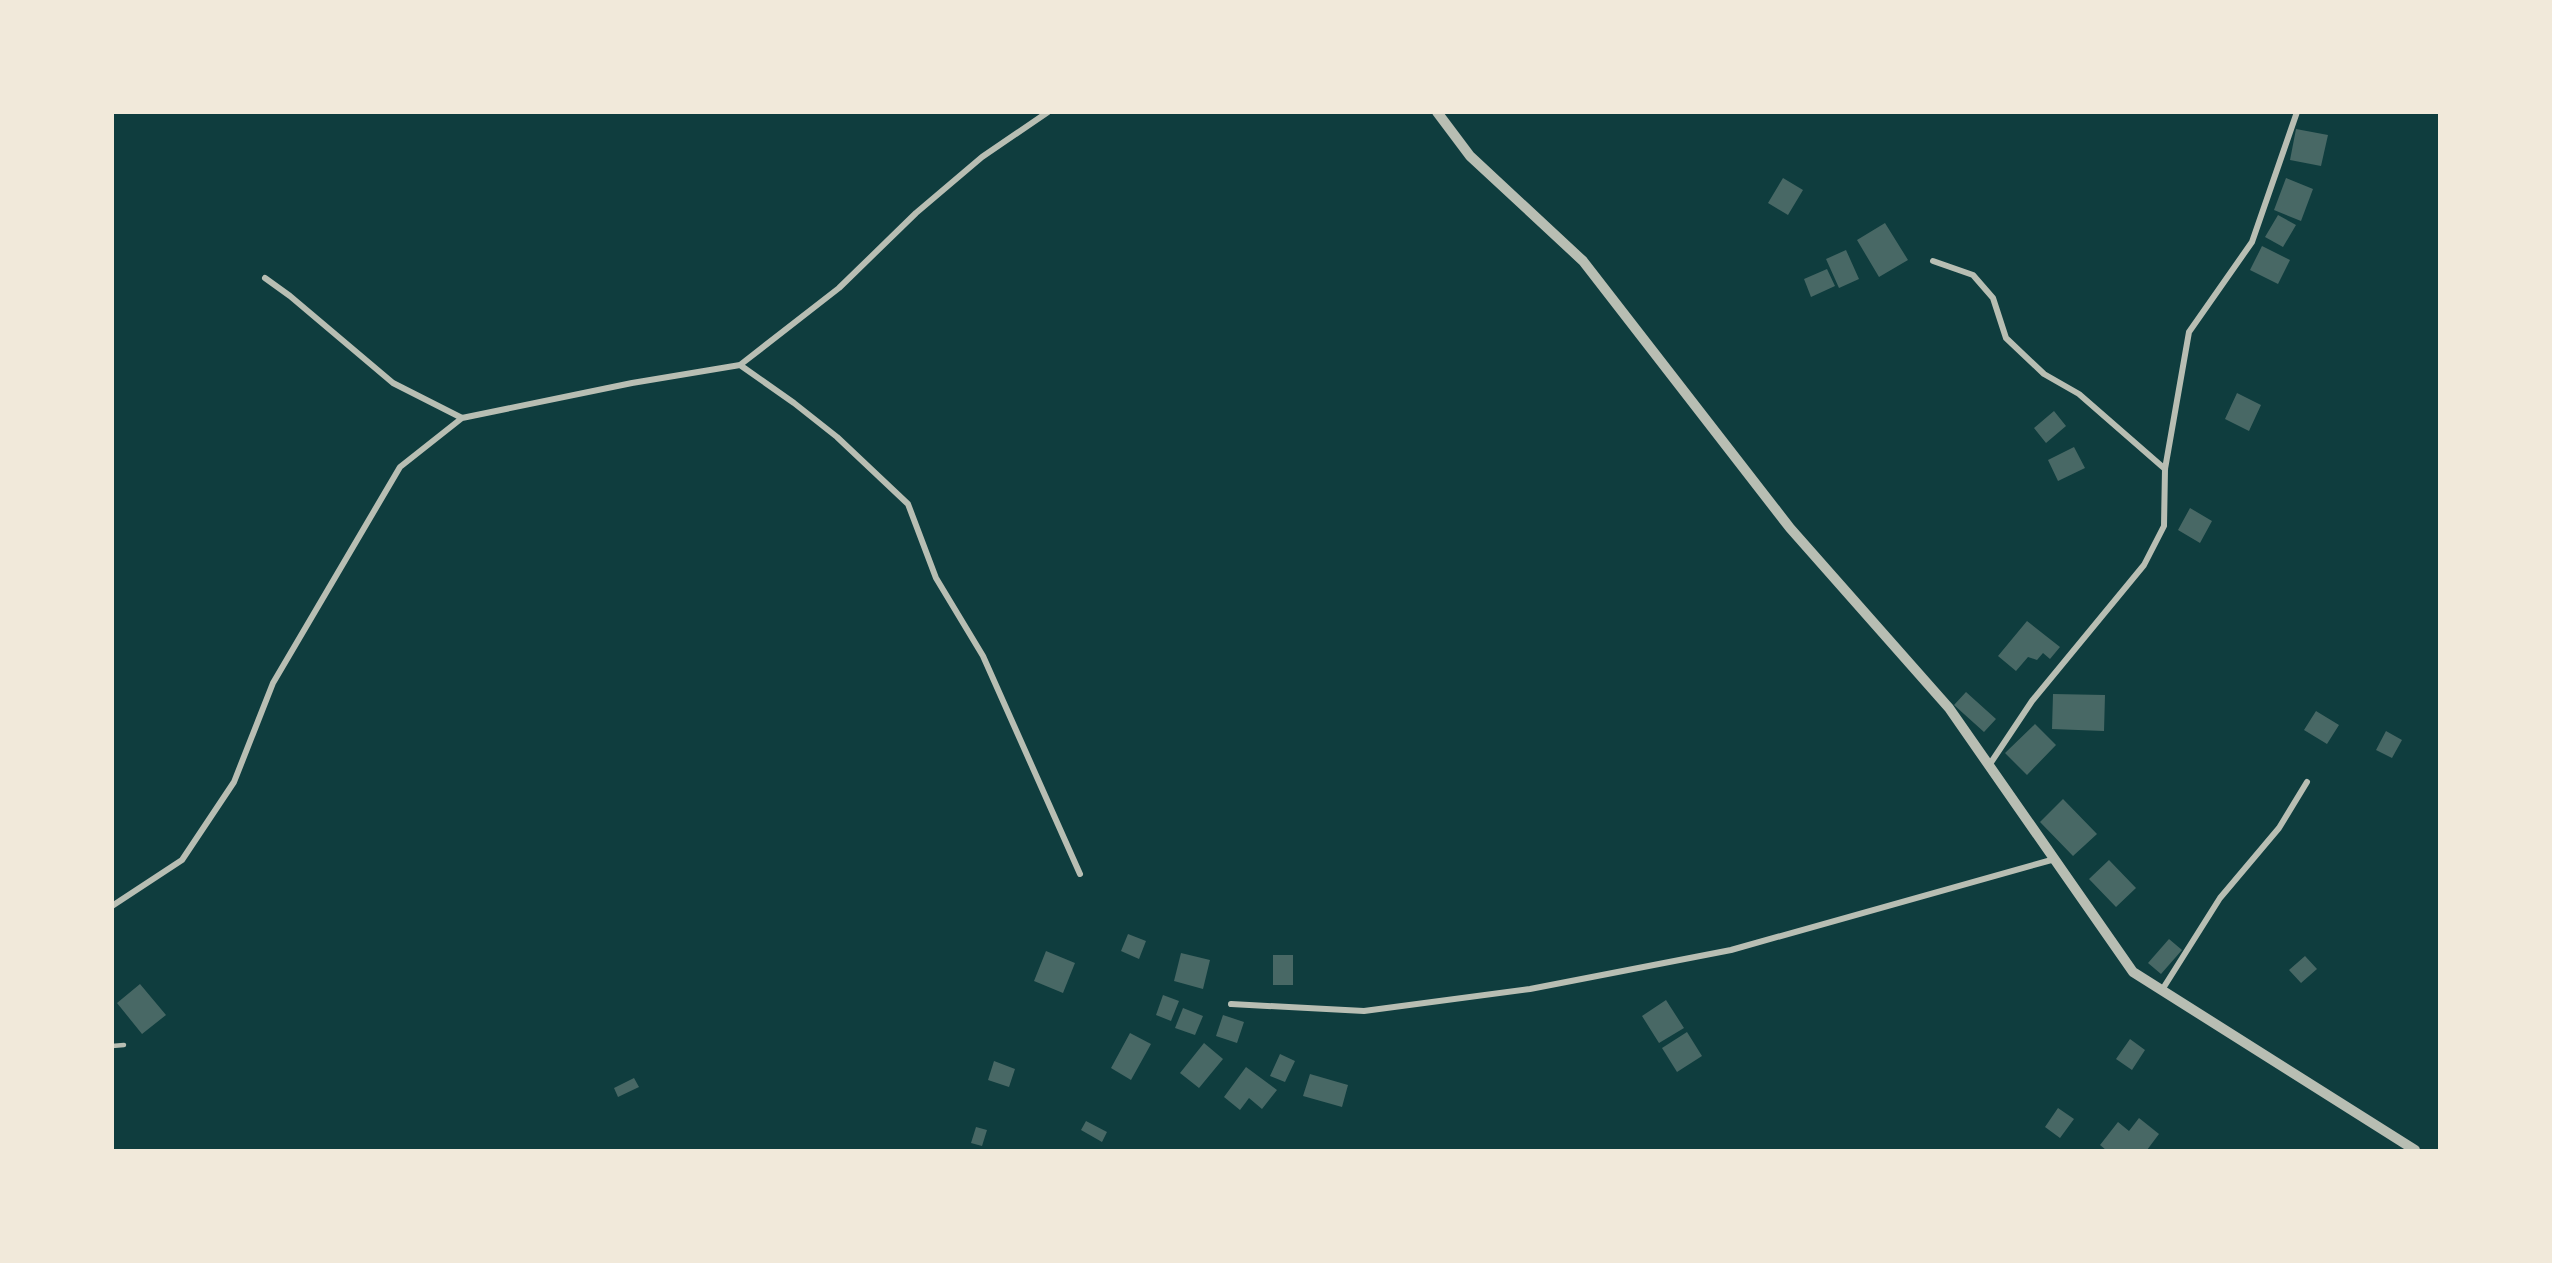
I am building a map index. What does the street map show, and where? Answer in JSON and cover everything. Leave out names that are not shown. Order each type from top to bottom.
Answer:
[{"type":"street","points":[[112,906],[182,860],[234,782],[273,683],[400,467],[462,418],[597,390],[740,365],[839,288],[916,213],[982,157],[1048,112]]},
{"type":"street","points":[[1437,112],[1470,156],[1583,261],[1790,528],[1949,708],[2133,972],[2415,1150]]},
{"type":"street","points":[[1990,764],[2031,701],[2144,565],[2164,526],[2165,469],[2189,332],[2252,242],[2297,112]]},
{"type":"street","points":[[1933,261],[1973,275],[1993,298],[2006,338],[2044,374],[2079,394],[2165,469]]},
{"type":"street","points":[[265,278],[290,296],[393,384],[462,418]]},
{"type":"street","points":[[740,365],[837,437],[908,504],[936,578],[983,656],[1080,874]]},
{"type":"street","points":[[2162,990],[2220,898],[2279,828],[2307,782]]},
{"type":"street","points":[[1231,1004],[1364,1011],[1530,989],[1731,950],[2056,859]]},
{"type":"lane","points":[[112,1046],[124,1046]]},
{"type":"building","points":[[2296,129],[2328,135],[2321,166],[2290,160]]},
{"type":"building","points":[[1783,178],[1803,190],[1788,215],[1768,203]]},
{"type":"building","points":[[2286,178],[2313,189],[2301,221],[2274,210]]},
{"type":"building","points":[[2278,215],[2296,225],[2283,247],[2265,237]]},
{"type":"building","points":[[1885,223],[1908,260],[1879,277],[1857,240]]},
{"type":"building","points":[[2262,246],[2290,260],[2278,284],[2250,270]]},
{"type":"building","points":[[1846,250],[1859,279],[1839,288],[1826,259]]},
{"type":"building","points":[[1827,269],[1835,286],[1811,297],[1804,279]]},
{"type":"building","points":[[2237,393],[2261,405],[2249,431],[2225,419]]},
{"type":"building","points":[[2054,411],[2066,426],[2046,443],[2034,428]]},
{"type":"building","points":[[2074,447],[2085,468],[2058,481],[2048,460]]},
{"type":"building","points":[[2190,508],[2212,521],[2200,543],[2178,530]]},
{"type":"building","points":[[2027,621],[2060,647],[2050,659],[2043,653],[2037,660],[2028,657],[2016,671],[1998,656]]},
{"type":"building","points":[[1966,692],[1996,719],[1984,732],[1954,705]]},
{"type":"building","points":[[2053,694],[2105,695],[2104,731],[2052,729]]},
{"type":"building","points":[[2316,711],[2339,725],[2327,744],[2304,730]]},
{"type":"building","points":[[2035,724],[2056,745],[2027,775],[2005,753]]},
{"type":"building","points":[[2386,731],[2402,740],[2392,758],[2376,750]]},
{"type":"building","points":[[2063,799],[2097,834],[2073,856],[2040,822]]},
{"type":"building","points":[[2109,860],[2136,888],[2116,907],[2089,879]]},
{"type":"building","points":[[1128,934],[1146,941],[1139,959],[1121,951]]},
{"type":"building","points":[[2169,939],[2182,950],[2161,974],[2148,963]]},
{"type":"building","points":[[1046,951],[1075,963],[1063,993],[1034,981]]},
{"type":"building","points":[[1181,953],[1210,960],[1203,989],[1174,981]]},
{"type":"building","points":[[1273,955],[1293,955],[1293,985],[1273,985]]},
{"type":"building","points":[[2305,956],[2317,969],[2301,983],[2289,970]]},
{"type":"building","points":[[140,984],[166,1015],[142,1034],[117,1003]]},
{"type":"building","points":[[1163,995],[1179,1001],[1171,1021],[1156,1015]]},
{"type":"building","points":[[1666,1000],[1684,1028],[1659,1043],[1642,1016]]},
{"type":"building","points":[[1183,1008],[1203,1016],[1195,1035],[1175,1028]]},
{"type":"building","points":[[1223,1015],[1244,1022],[1237,1043],[1216,1036]]},
{"type":"building","points":[[1687,1032],[1702,1056],[1677,1072],[1662,1048]]},
{"type":"building","points":[[1130,1033],[1151,1044],[1131,1080],[1111,1068]]},
{"type":"building","points":[[2130,1039],[2145,1050],[2132,1070],[2116,1059]]},
{"type":"building","points":[[1204,1043],[1223,1059],[1199,1088],[1180,1073]]},
{"type":"building","points":[[1280,1054],[1295,1061],[1285,1082],[1270,1076]]},
{"type":"building","points":[[994,1061],[1015,1069],[1009,1087],[988,1080]]},
{"type":"building","points":[[1246,1067],[1277,1090],[1262,1109],[1249,1098],[1240,1110],[1224,1097]]},
{"type":"building","points":[[1310,1074],[1348,1085],[1342,1107],[1303,1096]]},
{"type":"building","points":[[634,1078],[639,1087],[618,1097],[614,1088]]},
{"type":"building","points":[[2058,1108],[2074,1119],[2060,1138],[2045,1127]]},
{"type":"building","points":[[2139,1118],[2159,1134],[2147,1150],[2106,1150],[2100,1145],[2118,1122],[2129,1131]]},
{"type":"building","points":[[1086,1121],[1107,1132],[1102,1142],[1081,1130]]},
{"type":"building","points":[[976,1127],[987,1130],[982,1146],[971,1143]]}]
